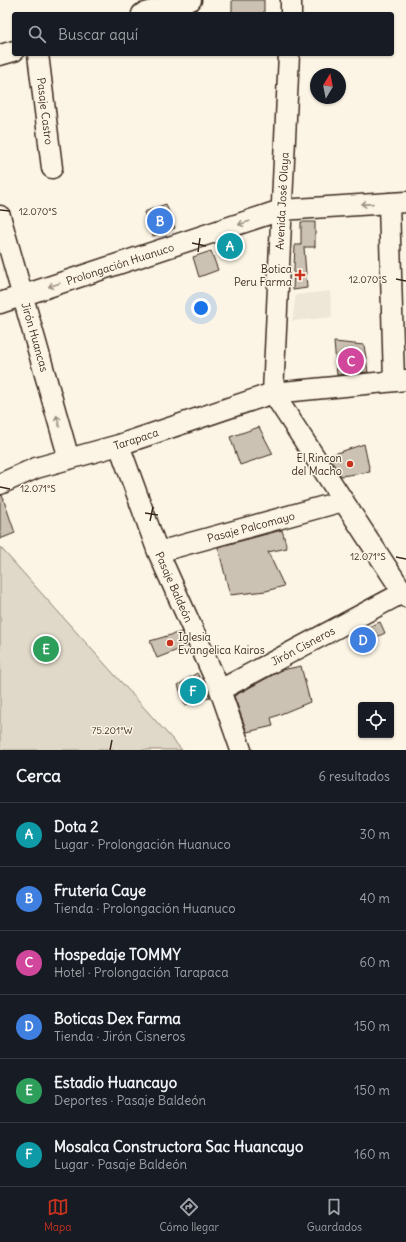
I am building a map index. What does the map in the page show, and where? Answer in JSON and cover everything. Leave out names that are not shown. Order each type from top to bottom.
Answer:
[{"type":"street","points":[[149,12],[191,0]]},
{"type":"street","points":[[290,12],[291,0]]},
{"type":"street","points":[[0,55],[12,52]]},
{"type":"street","name":"Pasaje Castro","points":[[38,56],[52,168]]},
{"type":"street","name":"Avenida José Olaya","points":[[273,393],[289,56]]},
{"type":"street","points":[[398,202],[400,381]]},
{"type":"street","name":"Prolongación Huanuco","points":[[0,303],[281,210],[398,202]]},
{"type":"street","name":"Jirón Huancas","points":[[0,216],[69,458]]},
{"type":"street","name":"Tarapaca","points":[[0,484],[36,468],[119,445],[273,393],[400,381]]},
{"type":"street","points":[[273,393],[405,594]]},
{"type":"street","name":"Pasaje Baldeón","points":[[119,445],[158,552],[220,690],[240,750]]},
{"type":"street","name":"Pasaje Palcomayo","points":[[158,552],[343,501]]},
{"type":"street","name":"Jirón Cisneros","points":[[220,690],[405,594]]},
{"type":"shaded area","points":[[330,291],[332,317],[292,321],[296,295]]},
{"type":"shaded area","points":[[0,547],[182,750],[0,750]]},
{"type":"building","points":[[232,0],[264,0],[264,12],[232,12]]},
{"type":"building","points":[[166,204],[175,228],[153,236],[144,212]]},
{"type":"building","points":[[301,222],[315,222],[315,247],[304,247],[307,288],[293,290],[295,245],[301,245]]},
{"type":"building","points":[[211,251],[218,270],[199,277],[193,257]]},
{"type":"building","points":[[334,342],[364,345],[368,372],[337,375]]},
{"type":"building","points":[[259,427],[273,454],[240,465],[230,437]]},
{"type":"building","name":"El Rincon del Macho","points":[[364,444],[370,472],[341,476],[328,456]]},
{"type":"building","points":[[0,495],[2,495],[15,533],[0,539]]},
{"type":"building","points":[[282,530],[287,548],[268,552],[284,586],[266,591],[230,595],[218,547]]},
{"type":"building","points":[[380,622],[385,633],[358,646],[353,634]]},
{"type":"building","name":"Iglesia Evangelica Kairos","points":[[181,632],[188,646],[157,658],[150,641]]},
{"type":"building","points":[[301,666],[310,702],[271,718],[273,726],[247,732],[234,696],[282,670]]},
{"type":"building","points":[[197,673],[210,697],[185,705],[178,685]]},
{"type":"place","name":"Frutería Caye","points":[[160,221]]},
{"type":"place","name":"Dota 2","points":[[230,246]]},
{"type":"place","name":"Botica Peru Farma","points":[[300,275]]},
{"type":"place","name":"Hospedaje TOMMY","points":[[351,361]]},
{"type":"place","name":"El Rincon del Macho","points":[[350,464]]},
{"type":"place","name":"Boticas Dex Farma","points":[[363,640]]},
{"type":"place","name":"Iglesia Evangelica Kairos","points":[[170,643]]},
{"type":"place","name":"Estadio Huancayo","points":[[46,649]]},
{"type":"place","name":"Mosalca Constructora Sac Huancayo","points":[[193,691]]}]
